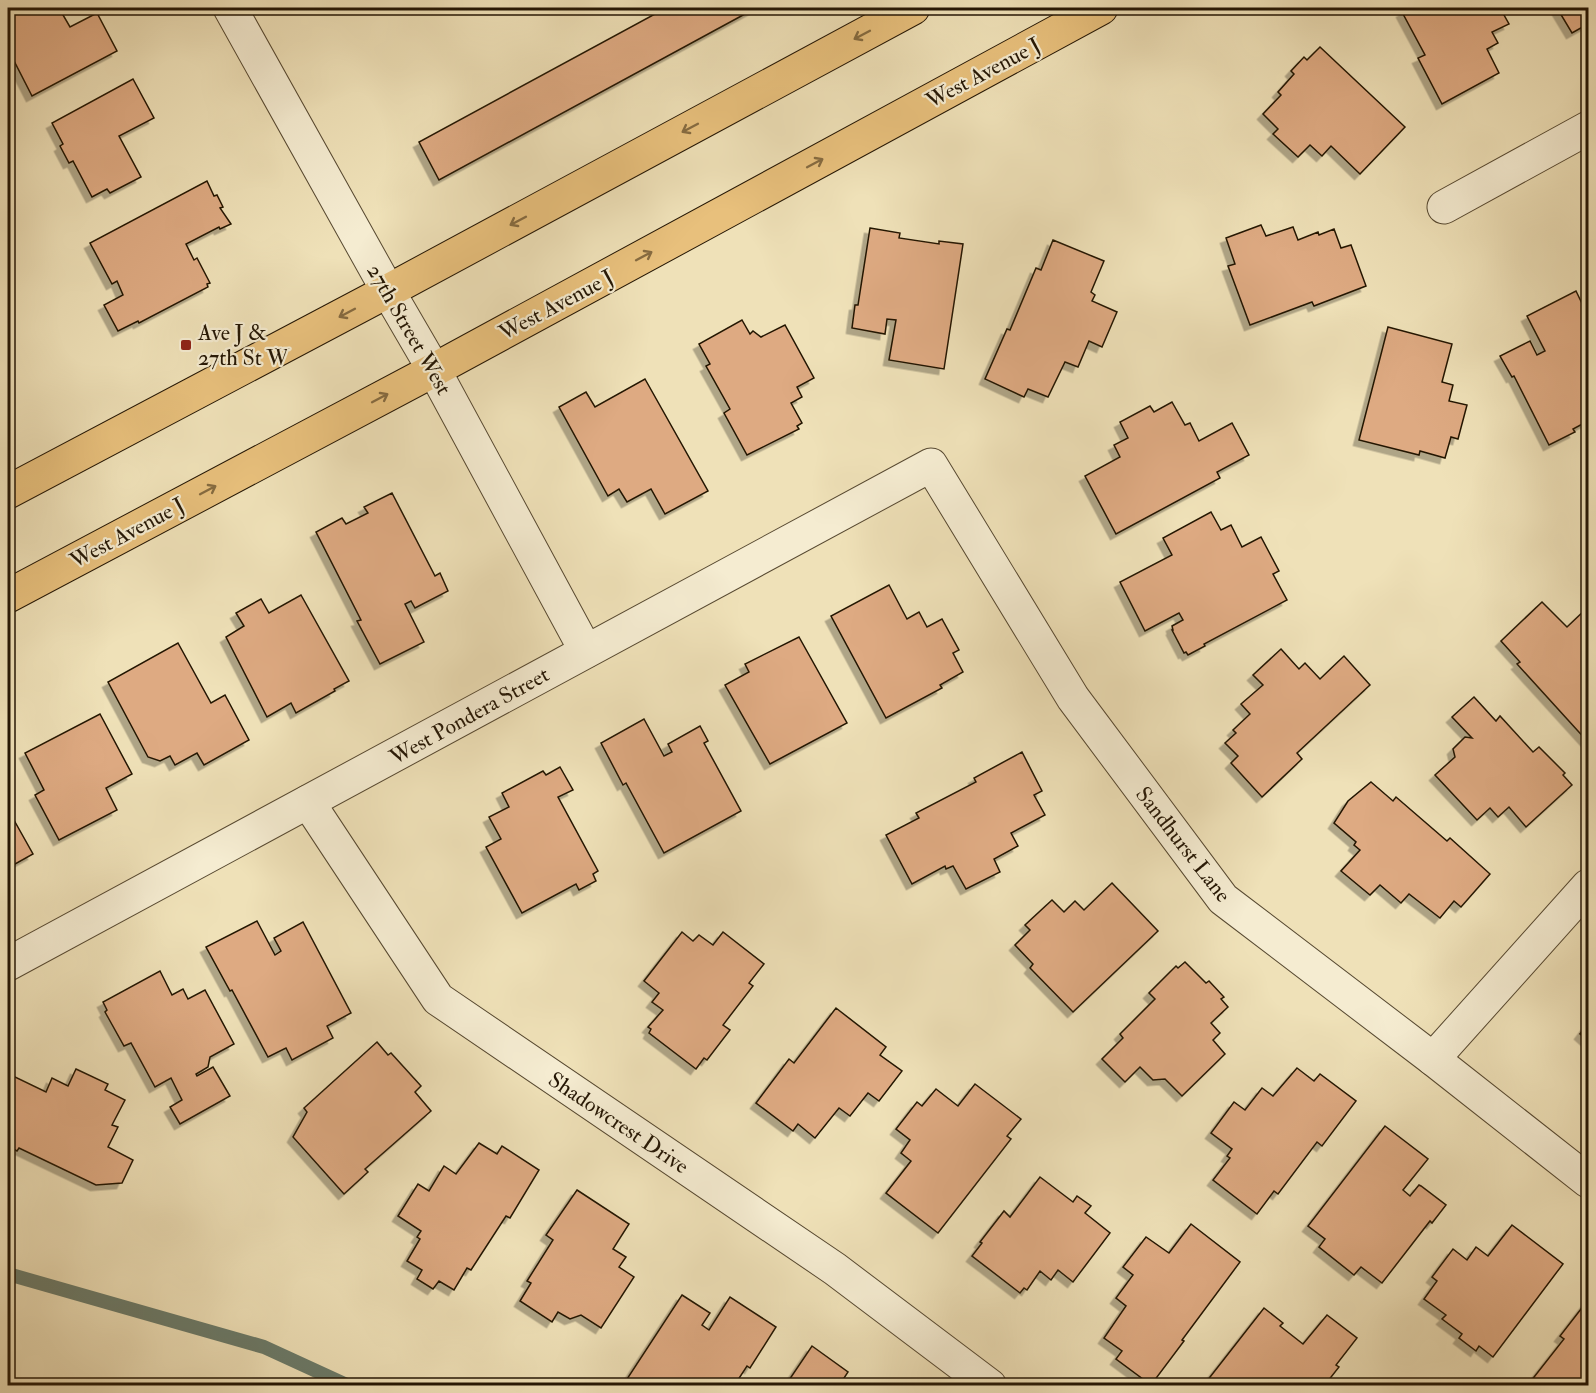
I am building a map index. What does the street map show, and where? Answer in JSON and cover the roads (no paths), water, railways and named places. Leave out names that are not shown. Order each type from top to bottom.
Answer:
[{"type":"main road","points":[[8,492],[388,291],[913,8]]},
{"type":"main road","name":"West Avenue J","points":[[8,596],[434,370],[1101,8]]},
{"type":"street","name":"27th Street West","points":[[230,8],[434,370],[586,651]]},
{"type":"street","points":[[1444,207],[1588,128]]},
{"type":"street","name":"West Pondera Street","points":[[8,964],[931,465]]},
{"type":"street","name":"Sandhurst Lane","points":[[931,465],[1073,698],[1223,899],[1588,1181]]},
{"type":"street","name":"Shadowcrest Drive","points":[[308,802],[438,999],[835,1269],[990,1386]]},
{"type":"street","points":[[1433,1059],[1588,886]]},
{"type":"waterway","points":[[8,1274],[264,1347],[349,1386]]},
{"type":"place","name":"Ave J & 27th St W","points":[[186,345]]}]
